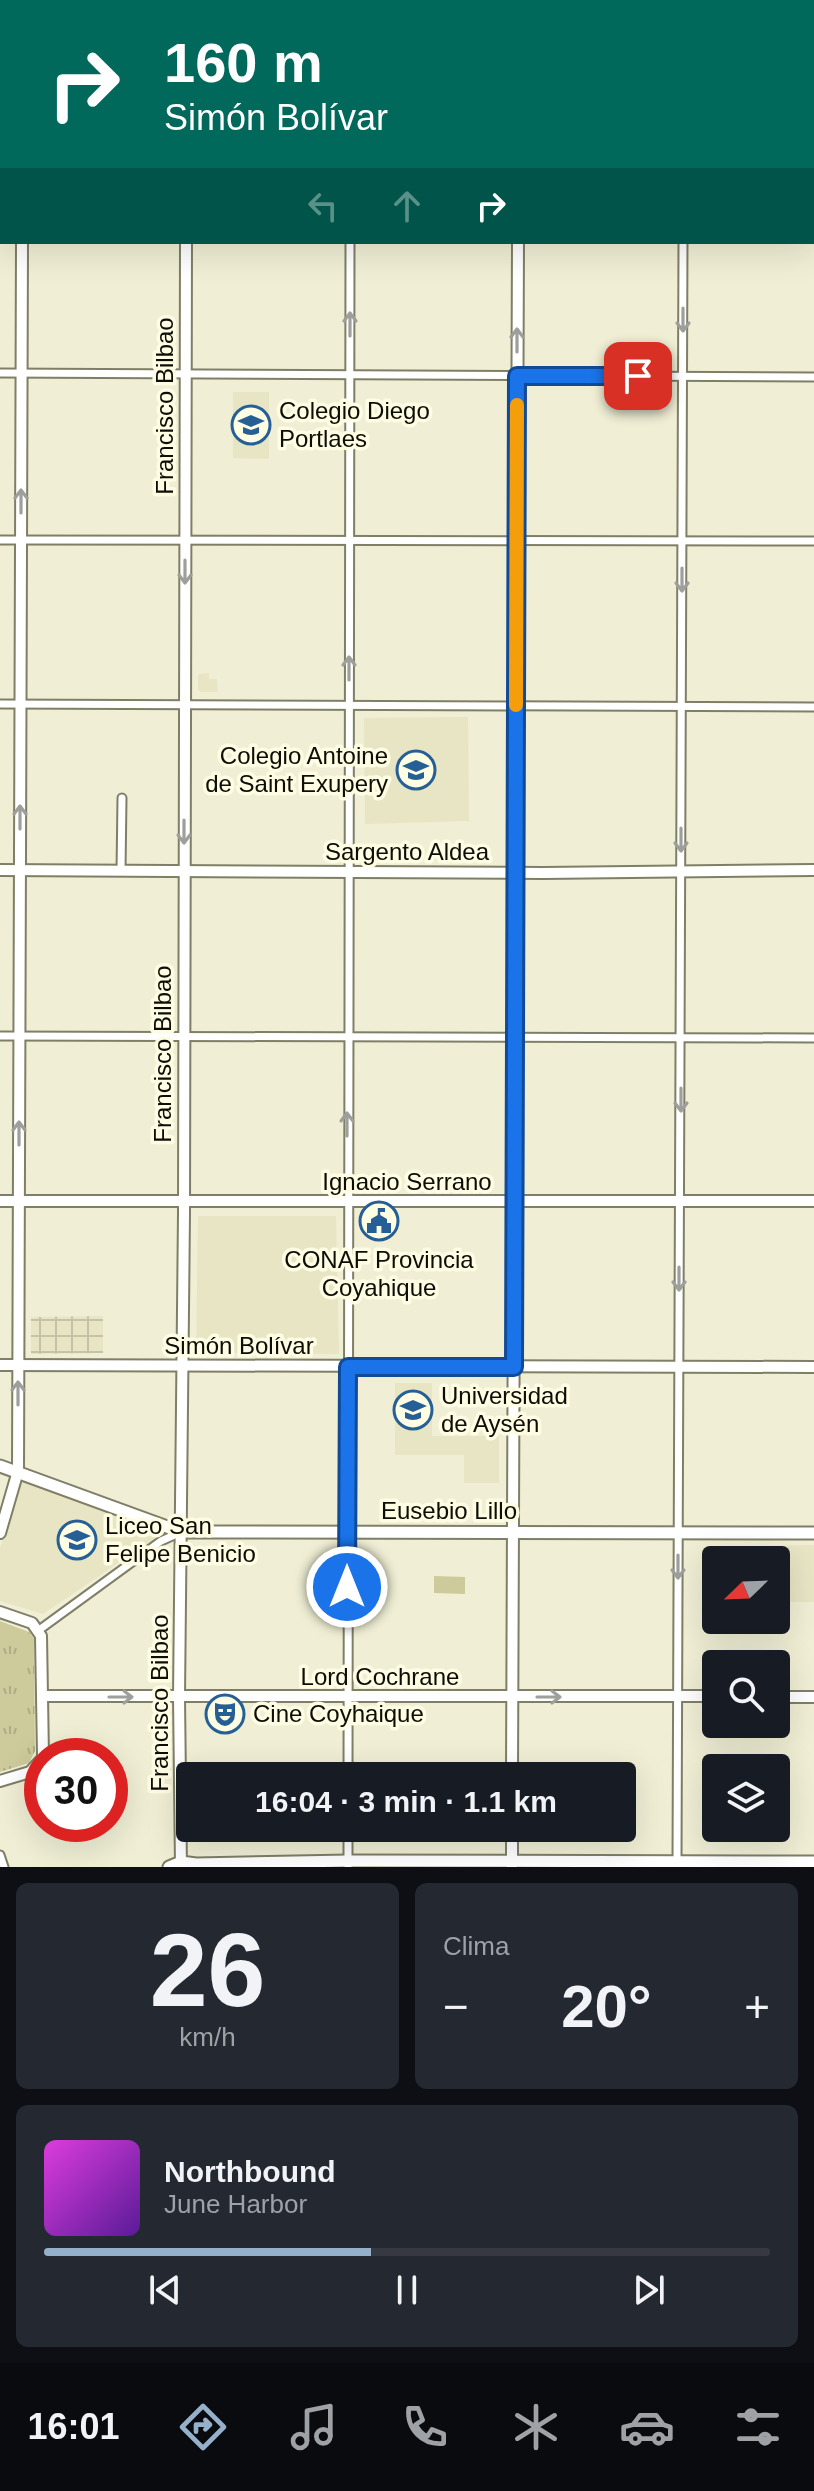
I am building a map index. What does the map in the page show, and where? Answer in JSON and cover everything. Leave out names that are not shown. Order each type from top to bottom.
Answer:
[{"type":"main road","name":"Eusebio Lillo","points":[[0,1466],[181,1532],[814,1533]]},
{"type":"main road","points":[[169,1867],[181,1864],[814,1862]]},
{"type":"street","points":[[0,1533],[18,1471],[22,244]]},
{"type":"street","name":"Francisco Bilbao","points":[[181,1864],[179,1697],[186,244]]},
{"type":"street","points":[[348,1762],[350,244]]},
{"type":"street","points":[[512,1762],[518,244]]},
{"type":"street","points":[[677,1864],[683,244]]},
{"type":"street","points":[[0,373],[814,377]]},
{"type":"street","points":[[0,540],[814,541]]},
{"type":"street","points":[[0,704],[814,707]]},
{"type":"street","points":[[121,871],[122,798]]},
{"type":"street","name":"Sargento Aldea","points":[[0,870],[516,873],[814,870]]},
{"type":"street","points":[[0,1036],[814,1038]]},
{"type":"street","name":"Ignacio Serrano","points":[[0,1201],[814,1201]]},
{"type":"street","name":"Simón Bolívar","points":[[0,1365],[814,1367]]},
{"type":"street","points":[[39,1630],[161,1541],[181,1532]]},
{"type":"street","points":[[0,1612],[27,1621],[39,1630],[43,1645],[42,1738]]},
{"type":"street","name":"Lord Cochrane","points":[[43,1696],[702,1696]]},
{"type":"street","points":[[790,1697],[814,1697]]},
{"type":"street","points":[[0,1781],[24,1774]]},
{"type":"street","points":[[348,1842],[348,1864]]},
{"type":"street","points":[[512,1842],[512,1864]]},
{"type":"street","points":[[0,1855],[4,1867]]},
{"type":"shaded area","name":"Colegio Diego Portlaes","points":[[233,392],[269,392],[269,459],[233,458]]},
{"type":"shaded area","points":[[209,673],[209,679],[217,679],[218,692],[198,690],[198,674]]},
{"type":"shaded area","name":"Colegio Antoine de Saint Exupery","points":[[468,717],[469,821],[365,824],[364,718]]},
{"type":"shaded area","points":[[198,1216],[336,1216],[339,1354],[196,1353]]},
{"type":"shaded area","points":[[103,1316],[103,1353],[31,1354],[31,1317]]},
{"type":"shaded area","name":"Universidad de Aysén","points":[[395,1383],[432,1383],[432,1436],[499,1436],[499,1483],[464,1483],[464,1455],[395,1455]]},
{"type":"shaded area","name":"Liceo San Felipe Benicio","points":[[23,1478],[164,1532],[43,1614],[0,1601],[0,1548]]},
{"type":"shaded area","points":[[814,1545],[814,1602],[790,1602],[790,1546],[760,1546]]},
{"type":"green space","points":[[434,1576],[465,1577],[465,1594],[434,1593]]},
{"type":"green space","points":[[0,1621],[29,1632],[34,1639],[35,1738],[24,1738],[24,1765],[0,1772]]},
{"type":"slow traffic","points":[[516,705],[517,405]]},
{"type":"place","name":"Colegio Diego Portlaes","points":[[251,425]]},
{"type":"place","name":"Colegio Antoine de Saint Exupery","points":[[416,770]]},
{"type":"place","name":"CONAF Provincia Coyahique","points":[[379,1221]]},
{"type":"place","name":"Universidad de Aysén","points":[[413,1410]]},
{"type":"place","name":"Liceo San Felipe Benicio","points":[[77,1540]]},
{"type":"place","name":"Cine Coyhaique","points":[[225,1714]]},
{"type":"route","points":[[347,1587],[348,1367],[514,1367],[517,376],[638,376]]}]
